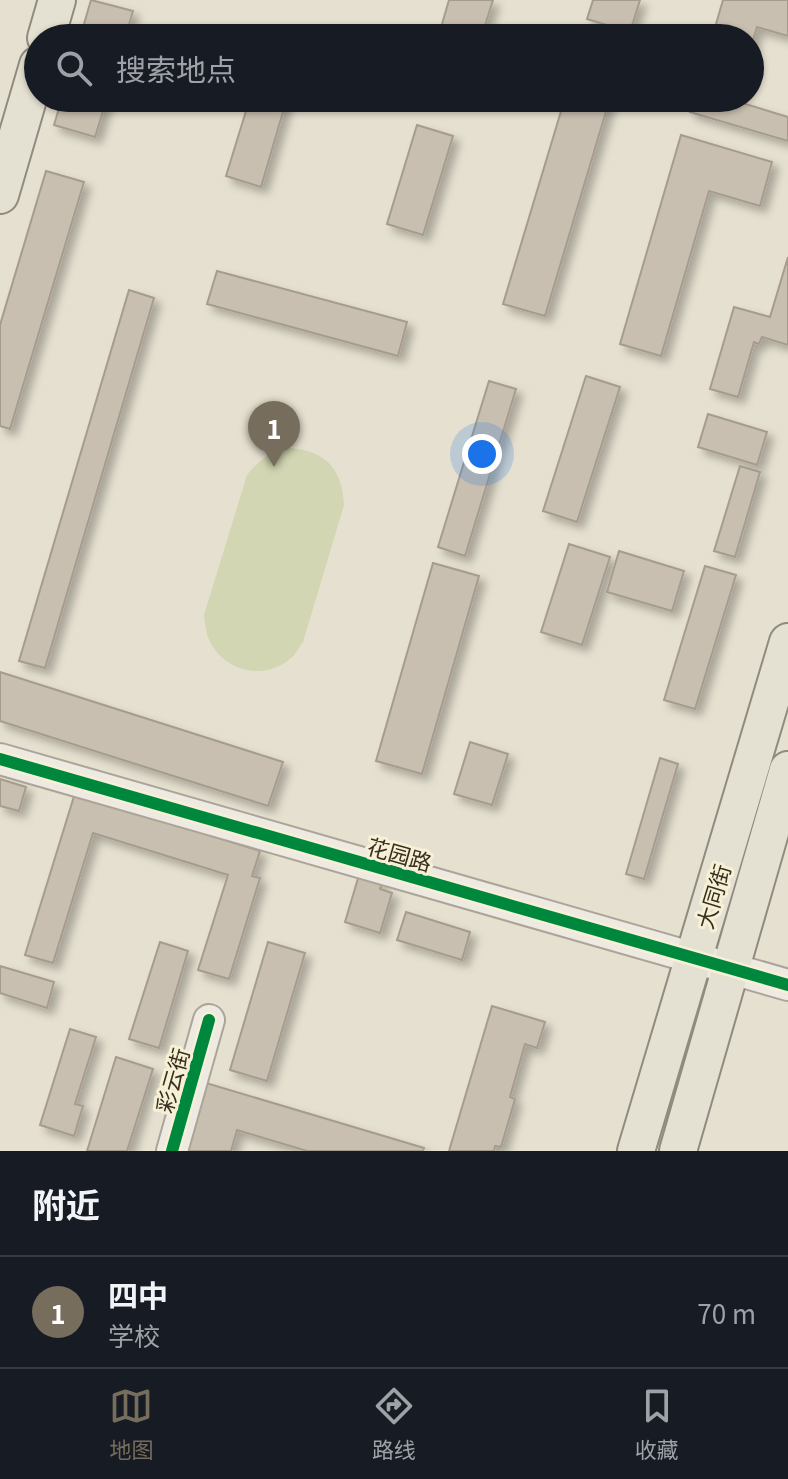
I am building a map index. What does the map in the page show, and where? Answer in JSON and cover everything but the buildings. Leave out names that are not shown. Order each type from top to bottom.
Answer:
[{"type":"main road","points":[[50,24],[57,0]]},
{"type":"main road","points":[[0,195],[24,112]]},
{"type":"main road","name":"大同街","points":[[636,1151],[788,642]]},
{"type":"main road","name":"大同街","points":[[678,1151],[788,770]]},
{"type":"street","name":"花园路","points":[[0,759],[788,985]]},
{"type":"street","name":"彩云街","points":[[172,1151],[209,1020]]},
{"type":"green space","points":[[291,448],[314,454],[330,464],[340,481],[344,505],[303,642],[293,656],[280,666],[268,670],[243,669],[231,664],[213,646],[206,632],[204,615],[247,475],[266,457]]},
{"type":"cycle path","points":[[0,759],[788,985]]},
{"type":"cycle path","points":[[172,1151],[209,1020]]},
{"type":"place","name":"四中","points":[[274,467]]}]
